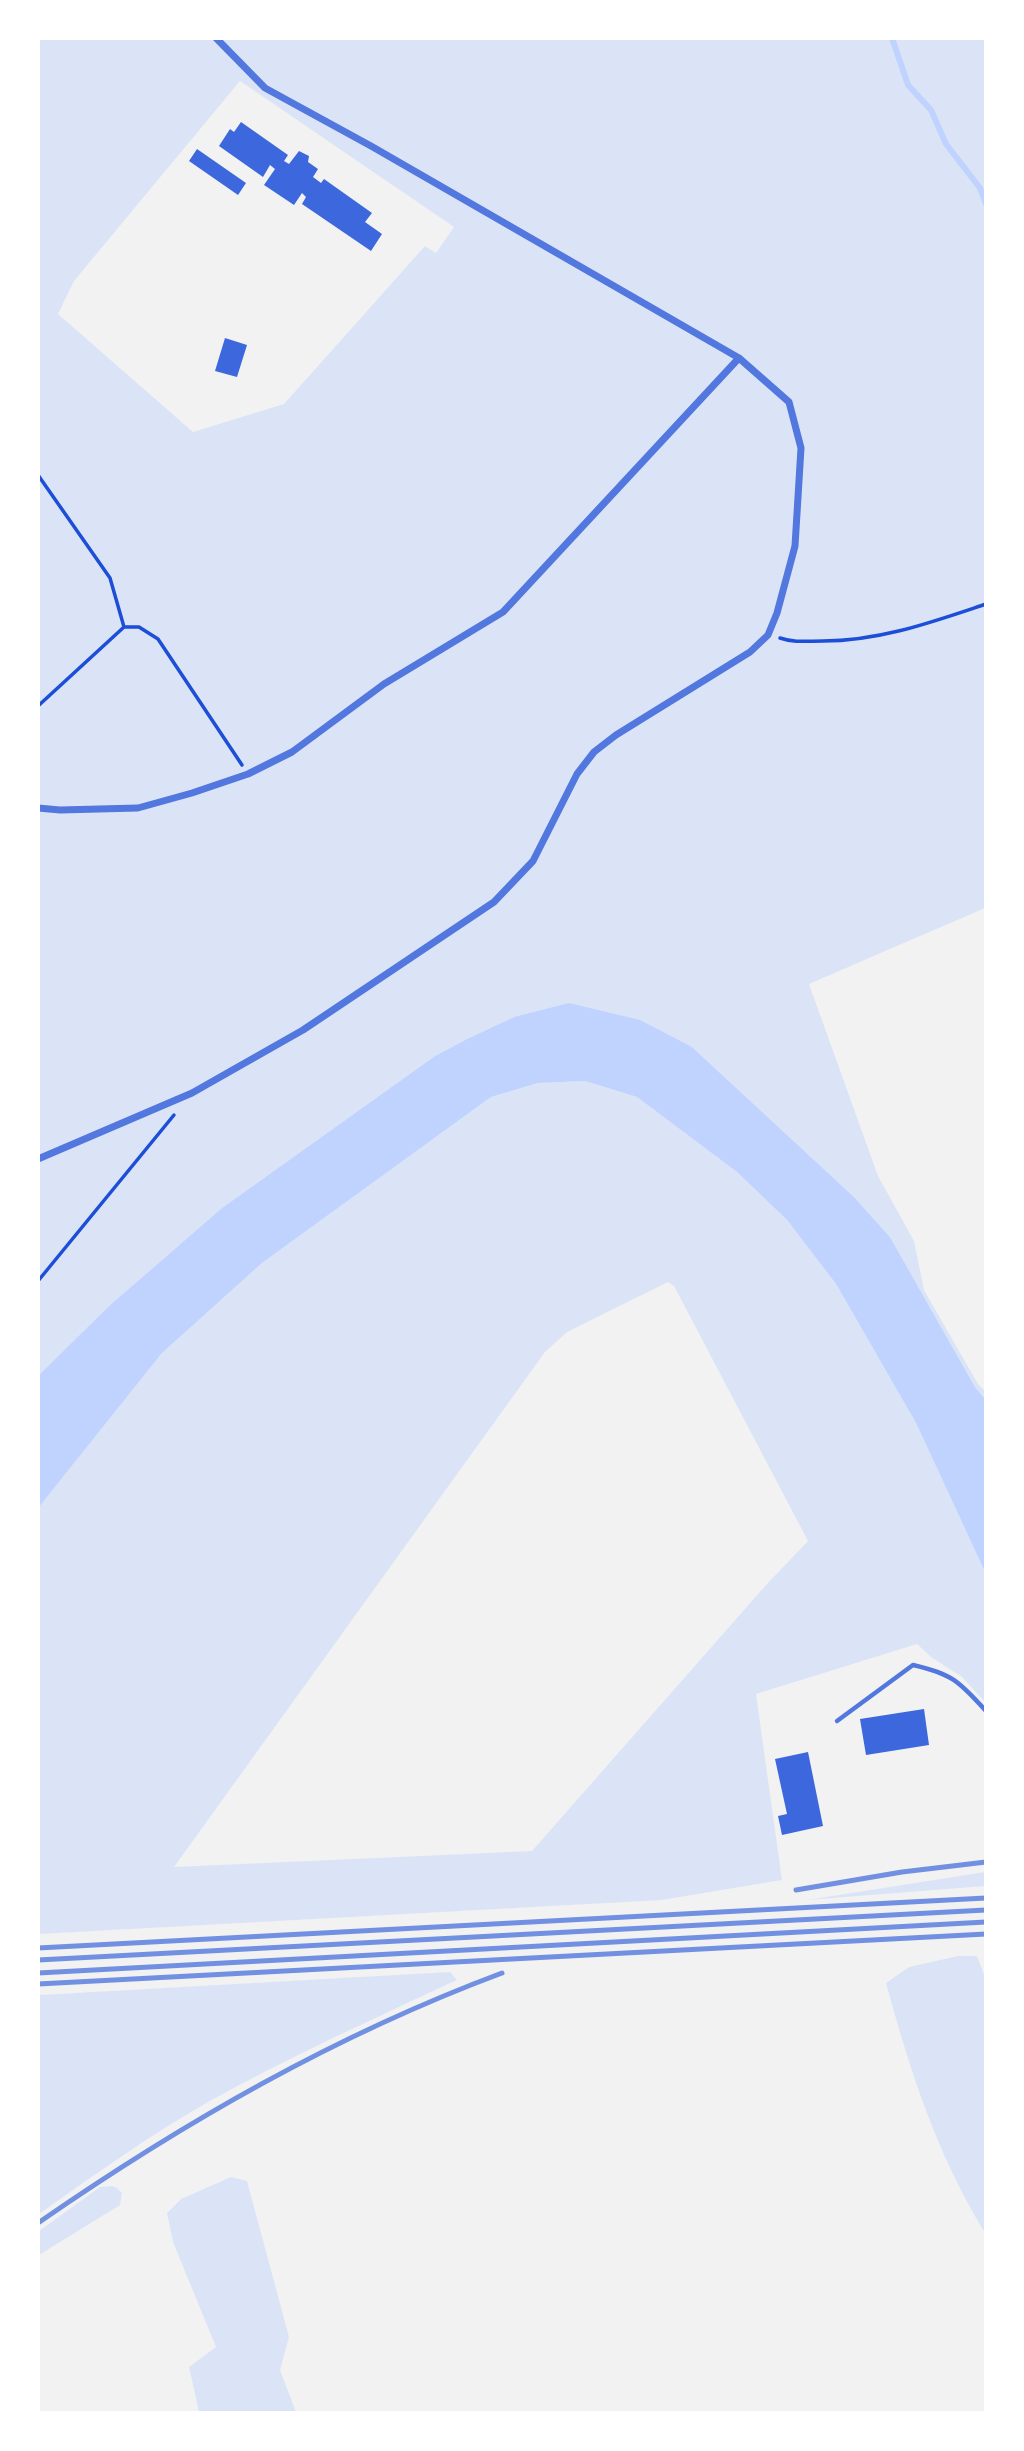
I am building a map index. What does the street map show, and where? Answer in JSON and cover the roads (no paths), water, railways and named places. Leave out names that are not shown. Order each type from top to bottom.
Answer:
[{"type":"street","points":[[38,1158],[192,1093],[303,1030],[494,902],[533,861],[577,774],[594,752],[616,734],[750,652],[768,635],[777,613],[795,546],[801,448],[789,402],[739,358],[371,146],[265,89],[216,38]]},
{"type":"street","points":[[38,808],[60,810],[138,807],[192,793],[248,774],[292,752],[384,684],[503,612],[739,358]]},
{"type":"lane","points":[[837,1721],[913,1665],[935,1670],[960,1683],[985,1711]]},
{"type":"water","points":[[569,1003],[640,1020],[692,1047],[854,1197],[890,1237],[975,1387],[985,1399],[985,1572],[916,1423],[836,1284],[787,1220],[737,1172],[637,1097],[585,1081],[538,1083],[491,1097],[262,1263],[162,1353],[39,1507],[39,1375],[109,1306],[222,1208],[435,1056],[514,1017]]},
{"type":"waterway","points":[[892,38],[908,85],[931,110],[946,144],[980,188],[986,204]]},
{"type":"railway","points":[[796,1890],[902,1872],[986,1862]]},
{"type":"railway","points":[[38,1948],[986,1898]]},
{"type":"railway","points":[[38,1960],[986,1910]]},
{"type":"railway","points":[[38,1973],[986,1922]]},
{"type":"railway","points":[[38,1984],[986,1934]]},
{"type":"railway","points":[[38,2223],[149,2150],[262,2083],[380,2024],[502,1973]]}]
